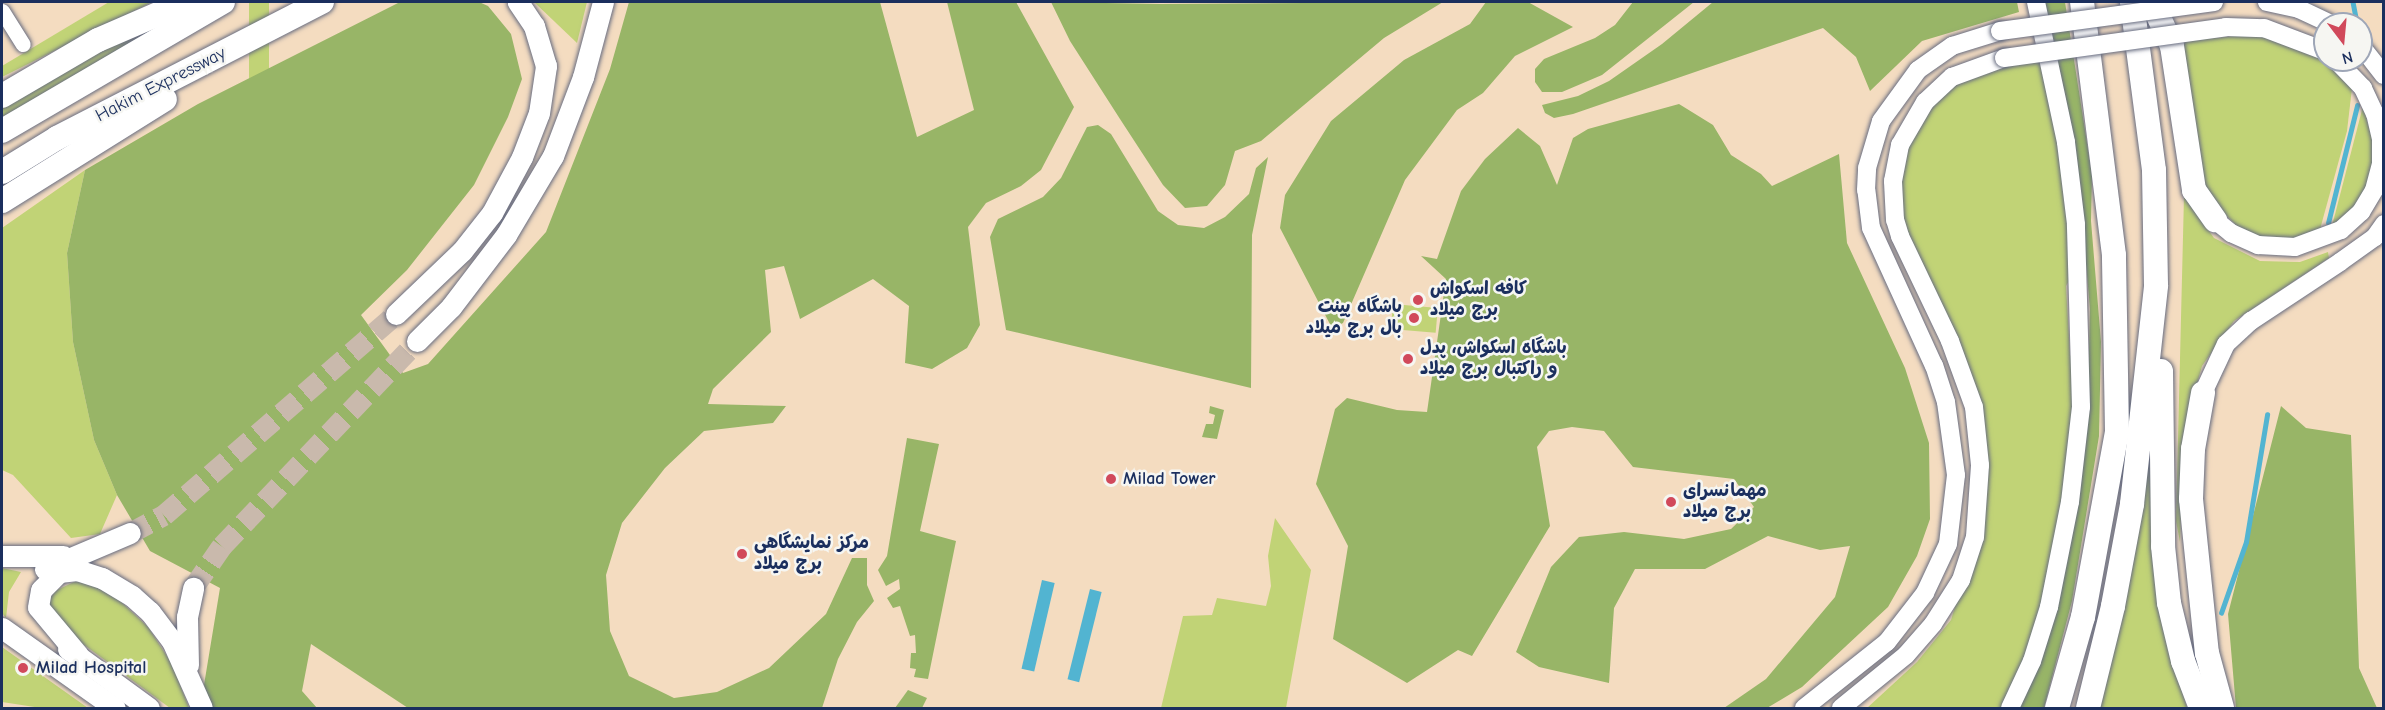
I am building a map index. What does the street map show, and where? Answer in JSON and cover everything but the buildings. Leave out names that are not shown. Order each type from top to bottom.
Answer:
[{"type":"highway","points":[[2,96],[98,40],[186,2]]},
{"type":"highway","name":"Hakim Expressway","points":[[2,131],[223,2]]},
{"type":"highway","name":"Hakim Expressway","points":[[2,172],[57,138],[322,2]]},
{"type":"highway","points":[[2057,708],[2083,617],[2117,431],[2114,255],[2082,2]]},
{"type":"highway","points":[[2132,2],[2154,170],[2163,546],[2175,626],[2201,708]]},
{"type":"highway","points":[[2152,2],[2172,46],[2194,190],[2215,220]]},
{"type":"highway","points":[[2,201],[296,16]]},
{"type":"highway","points":[[2088,708],[2113,606],[2132,504],[2156,285]]},
{"type":"highway","points":[[2203,393],[2193,449],[2191,499],[2207,653],[2222,708]]},
{"type":"main road","points":[[296,16],[335,2]]},
{"type":"main road","points":[[396,314],[462,251],[492,213],[522,157],[539,113],[546,66],[534,26],[518,2]]},
{"type":"main road","points":[[417,341],[451,307],[506,235],[553,156],[584,77],[603,2]]},
{"type":"main road","points":[[426,287],[451,307]]},
{"type":"main road","points":[[130,533],[69,556],[38,572],[26,593],[25,609],[29,622],[40,634],[78,655],[149,708]]},
{"type":"main road","points":[[2,556],[69,556]]},
{"type":"main road","points":[[78,655],[38,607],[41,590],[48,579],[59,573],[76,570],[102,578],[132,596],[164,628],[189,672],[202,708]]},
{"type":"main road","points":[[189,672],[188,617],[193,588]]},
{"type":"main road","points":[[2,628],[115,708]]},
{"type":"street","points":[[2010,708],[2032,661],[2049,607],[2070,502],[2081,407],[2076,224],[2066,142],[2036,2]]},
{"type":"street","points":[[1804,708],[1887,642],[1925,593],[1948,544],[1956,491],[1954,455],[1940,381],[1871,228],[1866,190],[1867,168],[1881,121],[1911,77],[1952,46],[2000,31],[2214,2]]},
{"type":"street","points":[[2267,2],[2299,9],[2313,16]]},
{"type":"street","points":[[2,11],[23,44]]},
{"type":"street","points":[[1841,708],[1906,655],[1946,607],[1970,556],[1980,503],[1979,440],[1964,374],[1894,220],[1893,181],[1900,145],[1925,102],[1952,77],[2004,58],[2226,27],[2264,28],[2313,46]]},
{"type":"street","points":[[2373,61],[2384,75]]},
{"type":"street","points":[[2215,220],[2231,233],[2258,245],[2295,248],[2324,239],[2361,212],[2374,190],[2381,164],[2375,114],[2363,88],[2348,72]]},
{"type":"street","points":[[2203,393],[2226,344],[2251,321],[2375,237],[2384,224]]},
{"type":"street","points":[[1940,381],[1964,374]]},
{"type":"green space","points":[[109,2],[152,2],[2,77],[2,66]]},
{"type":"green space","points":[[199,2],[208,2],[2,119],[2,103],[99,48]]},
{"type":"green space","points":[[249,2],[269,2],[269,287],[249,287]]},
{"type":"green space","points":[[400,2],[479,2],[488,6],[511,34],[522,79],[508,117],[474,185],[407,270],[361,315],[403,373],[428,364],[546,232],[610,69],[629,2],[880,2],[917,137],[974,110],[947,2],[1016,2],[1074,107],[1041,170],[1021,186],[986,203],[968,227],[980,325],[967,348],[932,369],[905,363],[909,306],[873,279],[800,319],[784,266],[765,270],[771,332],[713,389],[708,404],[786,406],[773,423],[704,431],[665,468],[622,523],[606,575],[610,631],[629,676],[674,698],[717,692],[769,668],[826,614],[852,558],[867,558],[867,585],[874,601],[857,622],[838,659],[822,708],[408,708],[311,644],[302,691],[317,708],[212,708],[204,685],[220,588],[150,551],[117,495],[94,440],[73,342],[67,253],[85,170],[198,104]]},
{"type":"green space","points":[[534,2],[587,2],[577,43]]},
{"type":"green space","points":[[1051,2],[1160,4],[1443,2],[1384,38],[1261,141],[1235,151],[1225,185],[1207,206],[1185,208],[1163,185],[1120,119],[1070,41]]},
{"type":"green space","points":[[1486,2],[1528,2],[1573,27],[1515,56],[1483,93],[1457,110],[1405,180],[1343,323],[1332,328],[1280,228],[1285,195],[1331,121],[1404,60],[1470,24]]},
{"type":"green space","points":[[1633,2],[1694,2],[1602,75],[1562,92],[1542,92],[1535,82],[1535,69],[1544,59],[1595,38],[1615,25]]},
{"type":"green space","points":[[1713,2],[2017,2],[2019,12],[1922,41],[1870,91],[1856,57],[1823,28],[1573,114],[1554,118],[1545,113],[1542,105],[1578,96],[1609,81],[1662,44]]},
{"type":"green space","points":[[2044,2],[2065,2],[2092,175],[2091,221],[2101,342],[2099,436],[2072,601],[2044,708],[2017,708],[2088,394],[2090,309],[2077,160]]},
{"type":"green space","points":[[2258,34],[2313,53],[2313,72],[2336,72],[2352,88],[2347,131],[2319,233],[2297,240],[2261,238],[2239,228],[2206,195],[2181,41]]},
{"type":"green space","points":[[2043,58],[2059,138],[2074,272],[2066,286],[2070,355],[2076,362],[2072,443],[2045,604],[2004,708],[1867,708],[1917,662],[1951,620],[1986,505],[1988,470],[1902,223],[1900,193],[1910,140],[1932,105],[1952,86],[1996,67]]},
{"type":"green space","points":[[1679,104],[1713,125],[1731,155],[1761,174],[1772,186],[1839,154],[1847,243],[1905,368],[1929,443],[1930,519],[1917,556],[1888,607],[1802,687],[1767,708],[1724,708],[1766,679],[1835,597],[1850,546],[1820,550],[1768,536],[1705,569],[1635,569],[1614,608],[1609,683],[1539,667],[1516,652],[1551,567],[1579,537],[1624,532],[1684,539],[1731,529],[1754,507],[1734,479],[1633,467],[1604,431],[1572,427],[1549,431],[1537,447],[1550,526],[1472,656],[1458,650],[1407,683],[1333,639],[1348,546],[1316,484],[1335,409],[1347,398],[1397,410],[1427,412],[1446,279],[1421,256],[1437,259],[1461,191],[1485,159],[1518,128],[1540,146],[1557,185],[1573,138],[1588,129]]},
{"type":"green space","points":[[2363,106],[2375,150],[2368,184],[2353,209],[2332,226]]},
{"type":"green space","points":[[1098,125],[1111,134],[1158,211],[1178,225],[1204,228],[1225,217],[1249,194],[1256,168],[1268,157],[1252,235],[1251,388],[1006,330],[990,237],[998,219],[1043,197],[1061,178],[1087,127]]},
{"type":"green space","points":[[85,170],[67,253],[73,342],[94,440],[117,495],[100,534],[71,538],[13,475],[2,470],[2,228]]},
{"type":"green space","points":[[2184,196],[2214,238],[2260,261],[2300,262],[2328,252],[2329,258],[2234,321],[2202,366],[2184,430],[2180,542],[2176,521]]},
{"type":"green space","name":"باشگاه پینت بال برج میلاد","points":[[1393,304],[1438,308],[1436,333],[1391,329]]},
{"type":"green space","points":[[1210,406],[1224,410],[1217,439],[1202,437],[1206,424],[1213,424],[1215,415],[1209,413]]},
{"type":"green space","points":[[2281,406],[2306,428],[2351,435],[2359,668],[2377,708],[2236,708],[2228,614]]},
{"type":"green space","points":[[2150,423],[2170,649],[2187,708],[2096,708]]},
{"type":"green space","points":[[907,438],[939,444],[920,531],[956,541],[928,679],[914,677],[916,669],[910,668],[911,653],[916,653],[915,635],[910,636],[900,606],[893,608],[887,598],[900,589],[899,579],[886,586],[878,570],[887,556]]},
{"type":"green space","points":[[1275,518],[1311,570],[1286,708],[1161,708],[1183,616],[1212,615],[1217,598],[1266,606],[1271,586],[1268,556]]},
{"type":"green space","points":[[2,568],[21,572],[9,592],[6,618],[2,613]]},
{"type":"green space","points":[[76,581],[96,586],[118,599],[148,627],[172,664],[189,708],[170,708],[68,633],[49,609],[50,599],[55,591]]},
{"type":"green space","name":"Milad Hospital","points":[[2,647],[88,708],[41,708],[2,702]]},
{"type":"green space","points":[[908,690],[927,698],[922,708],[895,708]]},
{"type":"water","points":[[1042,580],[1055,583],[1034,672],[1022,669]]},
{"type":"water","points":[[1090,589],[1102,592],[1079,682],[1068,679]]},
{"type":"waterway","points":[[2353,2],[2355,12]]},
{"type":"waterway","points":[[2328,223],[2357,106]]},
{"type":"waterway","points":[[2221,613],[2246,542],[2267,415]]},
{"type":"tunnel","points":[[130,533],[164,515],[396,314]]},
{"type":"tunnel","points":[[193,588],[222,546],[417,341]]},
{"type":"place","name":"کافه اسکواش برج میلاد","points":[[1418,300]]},
{"type":"place","name":"باشگاه پینت بال برج میلاد","points":[[1414,318]]},
{"type":"place","name":"باشگاه اسکواش، پدل و راکتبال برج میلاد","points":[[1408,359]]},
{"type":"place","name":"Milad Tower","points":[[1111,479]]},
{"type":"place","name":"مهمانسرای برج میلاد","points":[[1671,502]]},
{"type":"place","name":"مرکز نمایشگاهی برج میلاد","points":[[742,554]]},
{"type":"place","name":"Milad Hospital","points":[[23,668]]}]
